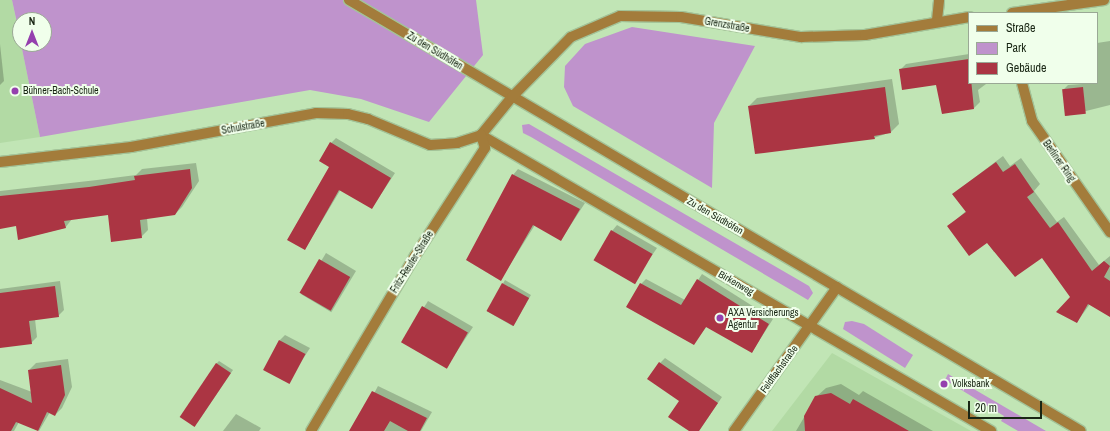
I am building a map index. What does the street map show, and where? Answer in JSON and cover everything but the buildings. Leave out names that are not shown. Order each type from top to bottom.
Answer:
[{"type":"street","name":"Zu den Südhöfen","points":[[349,0],[1081,431]]},
{"type":"street","points":[[937,20],[939,0]]},
{"type":"street","points":[[1019,12],[1104,0]]},
{"type":"street","name":"Grenzstraße","points":[[512,96],[571,37],[620,16],[681,17],[801,37],[865,35],[937,20],[968,17]]},
{"type":"street","name":"Berliner Ring","points":[[1022,84],[1032,121],[1110,232]]},
{"type":"street","points":[[482,135],[512,96]]},
{"type":"street","name":"Schulstraße","points":[[0,162],[131,147],[316,114],[348,114],[368,119],[430,144],[458,143],[482,135]]},
{"type":"street","name":"Birkenweg","points":[[482,135],[991,431]]},
{"type":"street","name":"Fritz-Reuter-Straße","points":[[311,431],[415,256],[485,148],[482,135]]},
{"type":"street","name":"Feldflachstraße","points":[[734,431],[837,287]]},
{"type":"shaded area","name":"Bühner-Bach-Schule","points":[[0,0],[12,0],[14,12],[12,12],[12,52],[23,52],[40,137],[0,143]]},
{"type":"shaded area","points":[[832,353],[971,431],[772,431]]},
{"type":"green space","points":[[12,0],[476,0],[483,55],[429,122],[361,99],[310,90],[40,137],[23,52],[52,52],[52,12],[15,12]]},
{"type":"green space","points":[[632,27],[755,46],[714,123],[712,188],[573,106],[564,87],[565,66],[585,44]]},
{"type":"green space","points":[[529,124],[809,286],[813,293],[808,300],[523,133],[522,125]]},
{"type":"green space","points":[[852,321],[864,324],[913,355],[905,368],[843,329],[845,322]]},
{"type":"green space","points":[[948,374],[1046,431],[1018,431],[1001,421],[1004,416],[945,380]]},
{"type":"place","name":"Bühner-Bach-Schule","points":[[15,91]]},
{"type":"place","name":"AXA Versicherungs Agentur","points":[[720,318]]},
{"type":"place","name":"Volksbank","points":[[944,384]]}]
